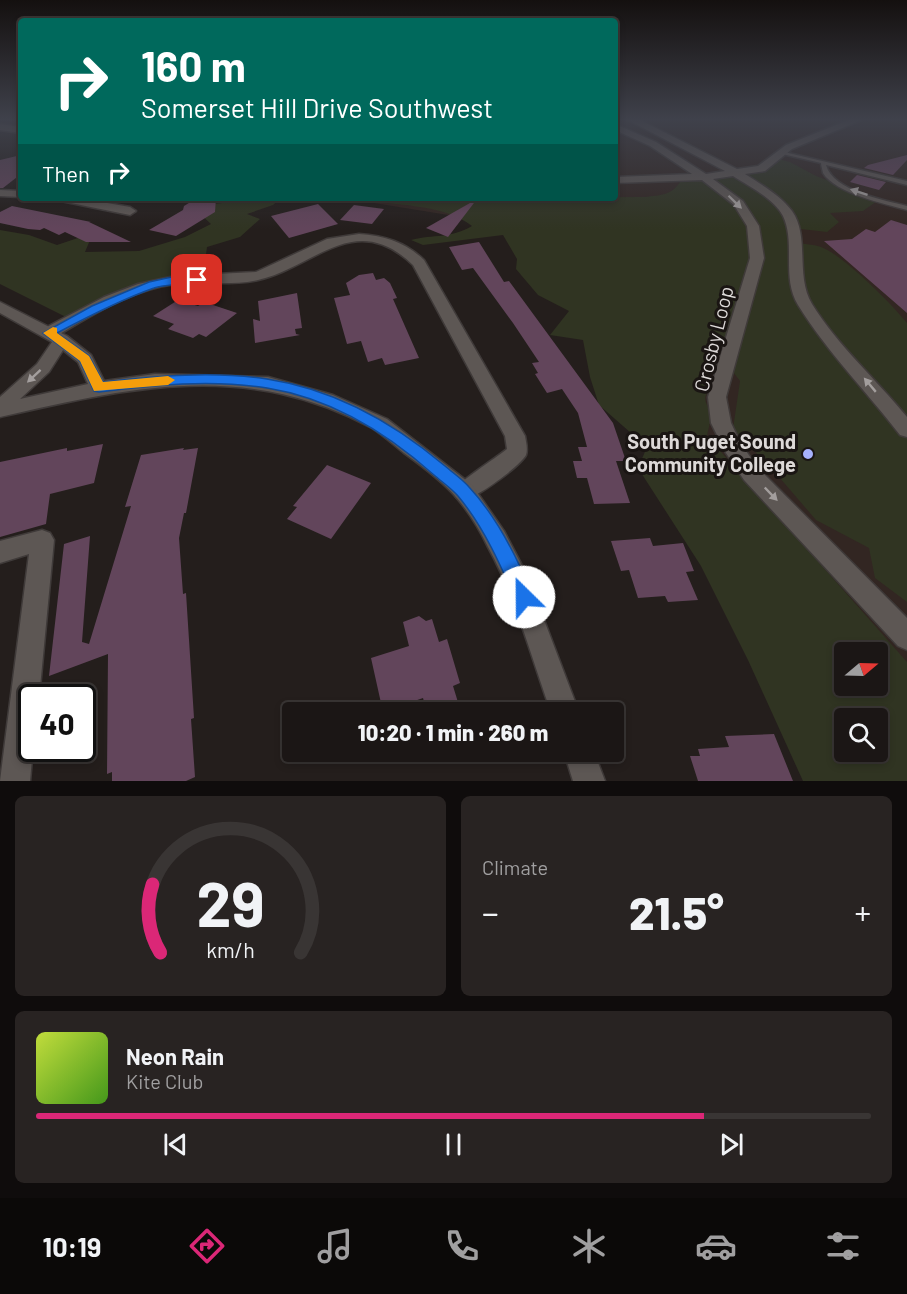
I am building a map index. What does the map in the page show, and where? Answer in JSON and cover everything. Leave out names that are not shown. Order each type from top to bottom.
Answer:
[{"type":"street","name":"Crosby Loop","points":[[671,155],[739,203],[753,226],[757,258],[717,397],[721,423],[733,448],[751,474],[907,637]]},
{"type":"street","points":[[703,155],[767,194],[788,213],[792,230],[794,269],[802,301],[907,430]]},
{"type":"street","points":[[767,194],[759,182],[758,174],[777,155]]},
{"type":"street","points":[[618,180],[704,177],[761,170]]},
{"type":"street","points":[[0,193],[18,194]]},
{"type":"street","points":[[76,201],[130,211]]},
{"type":"street","points":[[0,409],[43,368],[55,336],[96,308],[152,284],[176,280],[240,280],[261,275],[321,246],[337,241],[376,239],[395,244],[410,252],[419,264],[516,436],[517,452],[494,472],[464,491]]},
{"type":"street","points":[[0,307],[55,336],[85,359],[99,387]]},
{"type":"street","points":[[0,409],[99,387],[155,381],[221,380],[268,384],[317,397],[380,424],[464,491],[495,538],[515,574],[561,702]]},
{"type":"street","points":[[0,552],[42,540],[14,781]]},
{"type":"street","points":[[582,762],[589,781]]},
{"type":"lane","points":[[791,155],[907,183]]},
{"type":"lane","points":[[824,163],[823,169],[829,177],[844,188],[907,208]]},
{"type":"shaded area","name":"South Puget Sound Community College","points":[[618,155],[907,155],[907,682],[888,660],[888,642],[872,642],[510,225],[362,201],[618,201]]},
{"type":"green space","name":"South Puget Sound Community College","points":[[774,158],[790,162],[816,176],[880,199],[863,211],[830,213],[839,222],[827,232],[792,228],[793,242],[821,247],[842,260],[879,293],[907,323],[907,602],[875,578],[869,548],[816,520],[773,470],[733,429],[740,381],[727,364],[708,374],[713,385],[705,398],[710,418],[707,436],[907,662],[907,781],[803,781],[748,660],[701,566],[638,468],[647,447],[599,405],[590,377],[583,340],[550,335],[569,311],[538,295],[516,269],[517,259],[503,235],[423,245],[411,240],[449,235],[472,226],[460,218],[431,209],[370,201],[618,201],[618,197],[660,195],[673,190],[680,182],[676,179],[752,171]]},
{"type":"green space","points":[[222,201],[278,201],[273,205],[247,214],[260,219],[240,237],[207,247],[205,262],[176,280],[152,284],[72,320],[0,284],[0,230],[29,235],[57,245],[93,233],[85,252],[139,251],[185,237],[211,224],[196,210],[206,205],[222,203]]},
{"type":"building","points":[[907,155],[907,160],[893,175],[864,168]]},
{"type":"building","points":[[18,156],[18,176],[3,188],[0,188],[0,160]]},
{"type":"building","points":[[857,175],[886,182],[879,190],[850,182]]},
{"type":"building","points":[[192,201],[216,201],[215,212],[176,236],[149,230],[183,210],[184,206]]},
{"type":"building","points":[[473,201],[475,201],[448,237],[426,228]]},
{"type":"building","points":[[318,204],[338,224],[289,238],[271,216]]},
{"type":"building","points":[[354,205],[384,209],[372,224],[340,220]]},
{"type":"building","points":[[12,206],[91,222],[89,222],[131,242],[86,242],[65,232],[59,235],[44,228],[28,229],[0,223],[0,212]]},
{"type":"building","points":[[891,220],[907,225],[907,313],[824,241],[852,239],[866,229],[875,232]]},
{"type":"building","points":[[479,242],[504,282],[509,281],[613,423],[626,461],[616,461],[630,503],[594,504],[587,478],[577,478],[573,461],[582,461],[578,447],[587,447],[578,413],[562,389],[547,393],[535,374],[538,373],[532,363],[539,362],[513,323],[473,268],[462,270],[449,247]]},
{"type":"building","points":[[373,273],[376,280],[384,278],[390,283],[397,298],[393,299],[419,358],[385,365],[382,358],[368,362],[361,341],[347,344],[334,298],[350,295],[346,283],[359,275]]},
{"type":"building","points":[[297,293],[302,328],[295,329],[296,334],[300,335],[255,343],[253,319],[260,321],[258,301]]},
{"type":"building","points":[[178,300],[198,306],[204,302],[237,313],[206,337],[199,334],[193,338],[168,329],[174,324],[153,316]]},
{"type":"building","points":[[103,444],[94,483],[50,494],[46,524],[0,537],[0,462],[67,448],[67,451]]},
{"type":"building","points":[[184,448],[183,450],[198,448],[179,538],[183,594],[186,593],[194,718],[191,719],[195,777],[186,781],[112,781],[112,772],[107,774],[108,654],[49,676],[64,544],[90,536],[82,642],[89,644],[131,506],[125,507],[141,455]]},
{"type":"building","points":[[327,465],[371,483],[331,539],[287,519],[297,507],[293,506]]},
{"type":"building","points":[[650,538],[653,546],[683,543],[694,571],[686,572],[698,600],[668,602],[665,596],[638,598],[629,570],[621,571],[611,541]]},
{"type":"building","points":[[419,616],[426,621],[432,619],[439,642],[447,639],[460,683],[453,686],[458,702],[424,702],[423,698],[412,702],[381,702],[371,658],[409,646],[403,622]]},
{"type":"building","points":[[774,734],[793,781],[698,781],[690,756],[700,756],[698,749],[729,747],[725,736]]},
{"type":"slow traffic","points":[[53,331],[49,333],[85,359],[99,387],[168,380]]},
{"type":"place","name":"South Puget Sound Community College","points":[[808,454]]},
{"type":"route","points":[[197,280],[176,280],[152,284],[96,308],[49,333],[85,359],[99,387],[155,381],[221,380],[268,384],[327,400],[380,424],[464,491],[495,538],[515,574],[524,597]]}]
